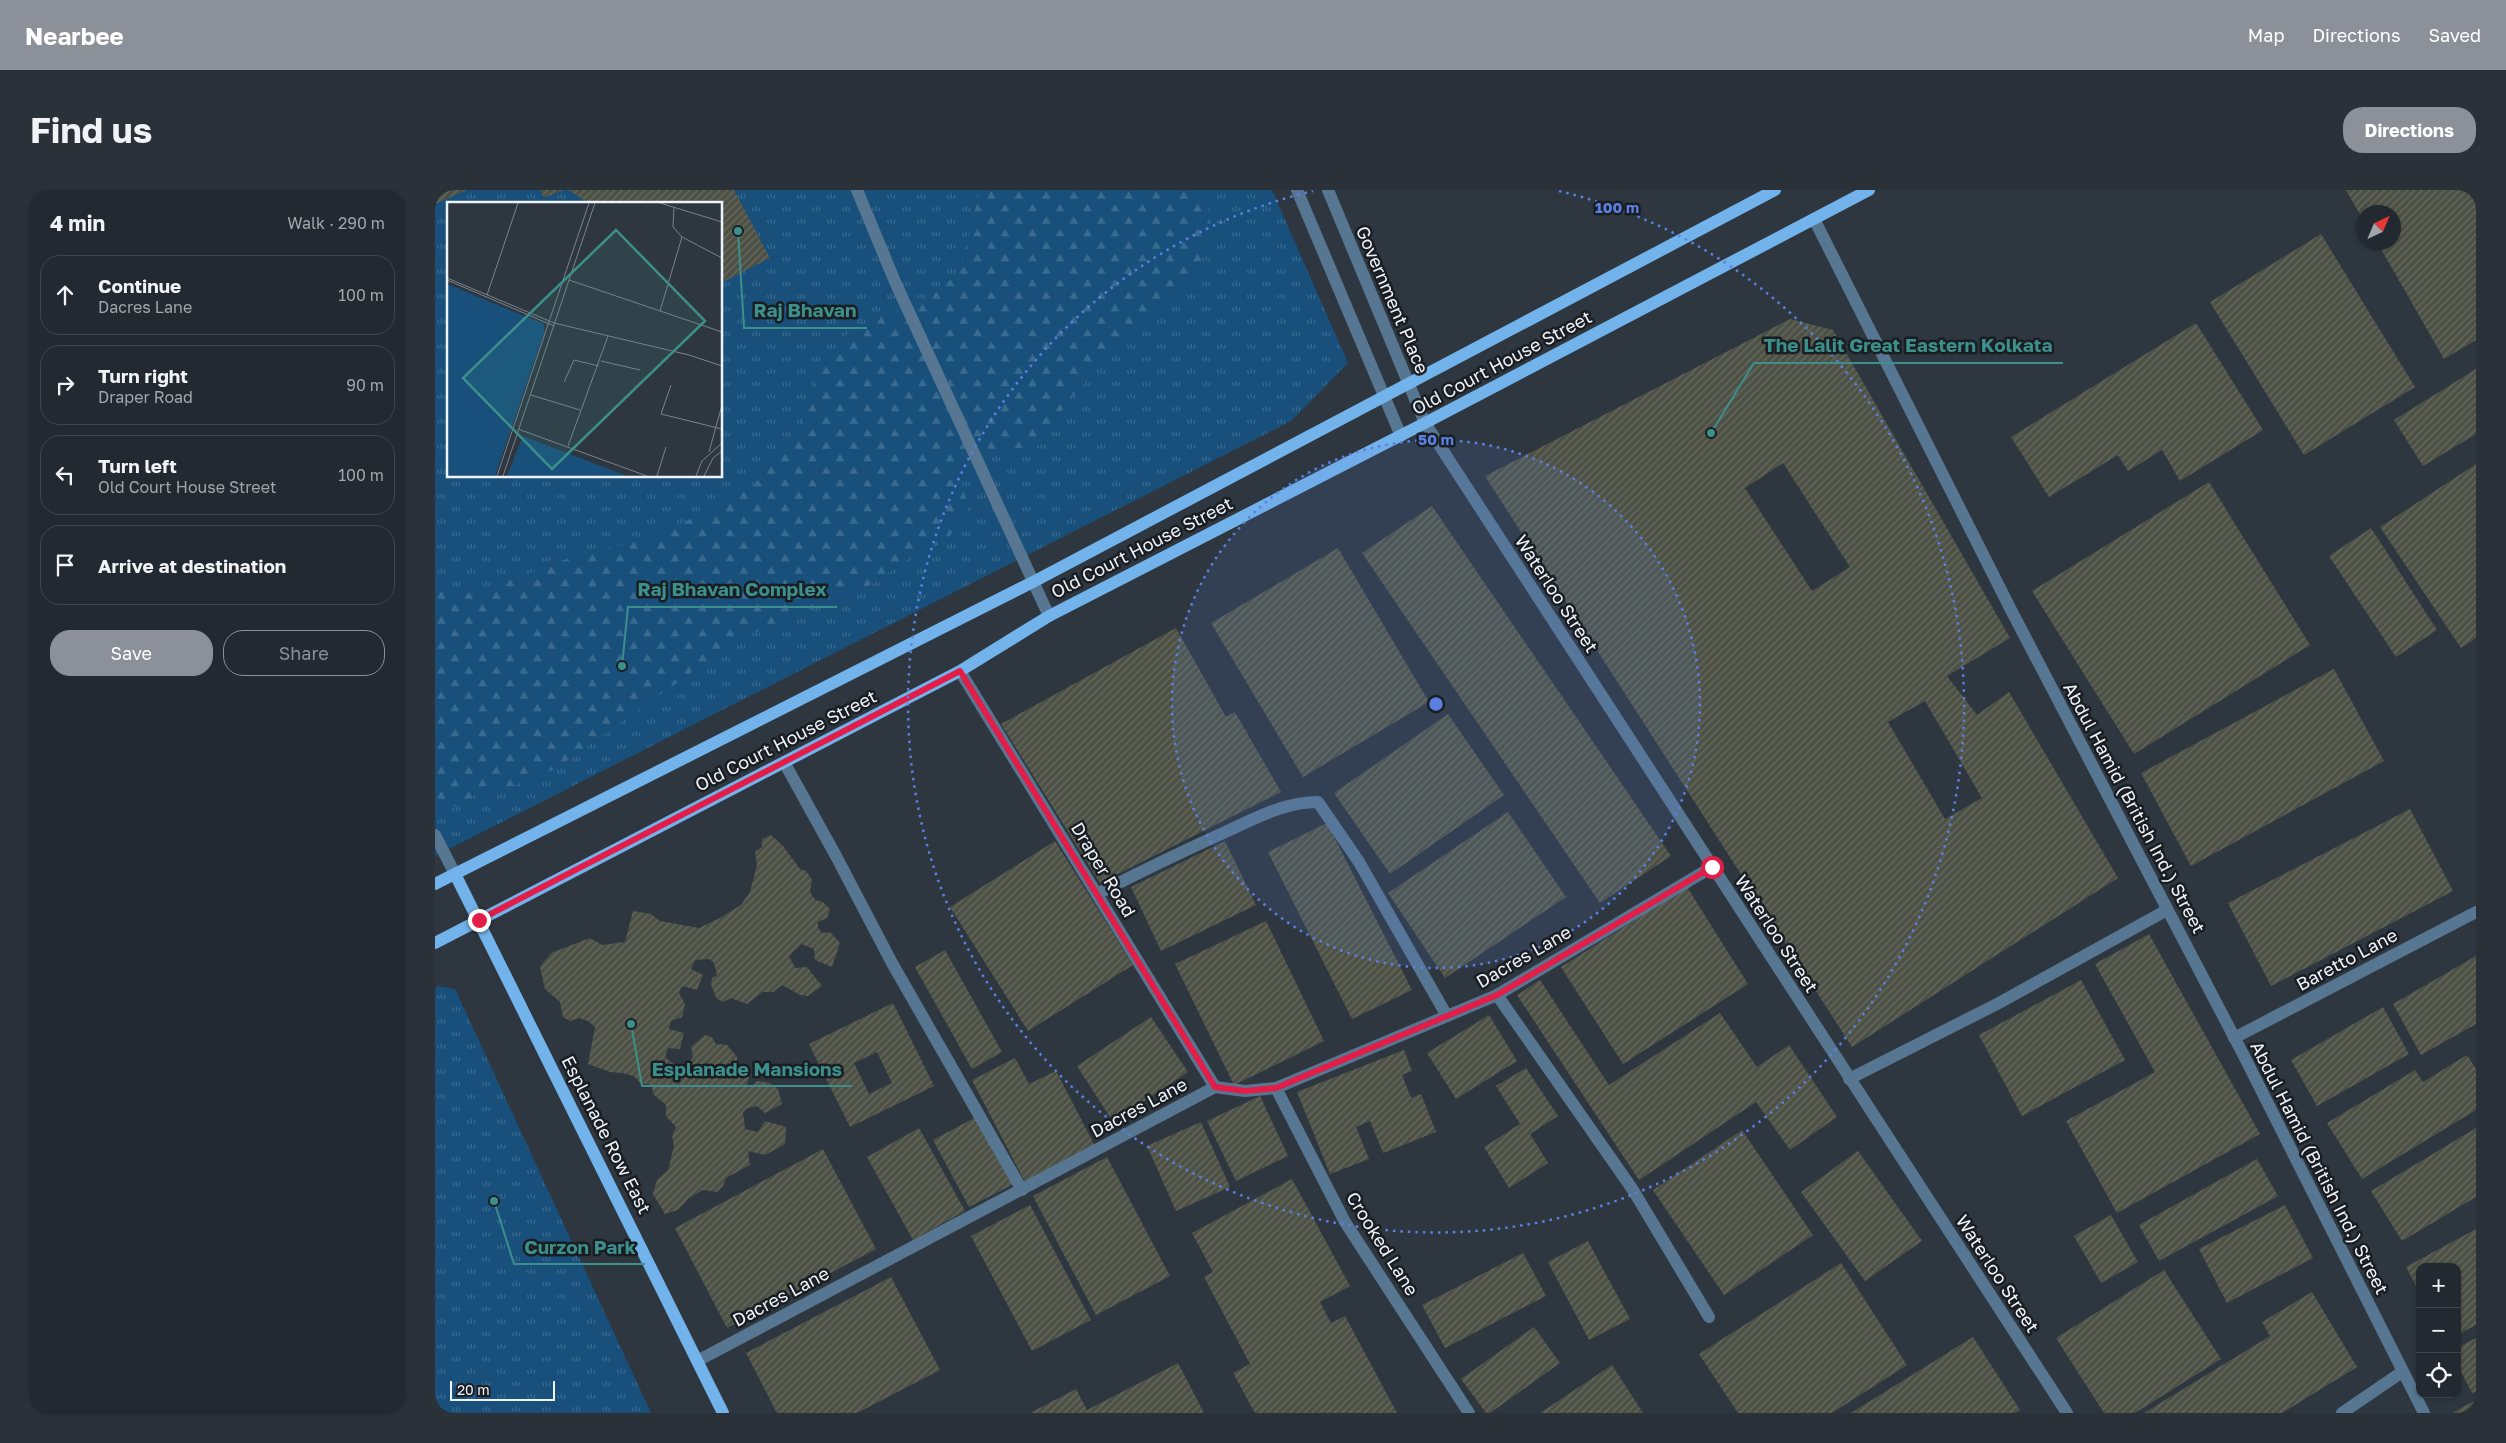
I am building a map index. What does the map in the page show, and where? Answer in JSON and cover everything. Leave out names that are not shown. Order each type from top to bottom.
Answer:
[{"type":"main road","points":[[435,884],[1033,582],[1408,382],[1775,190]]},
{"type":"main road","name":"Old Court House Street","points":[[435,943],[960,671],[1049,616],[1425,424],[1869,190]]},
{"type":"main road","name":"Esplanade Row East","points":[[455,874],[699,1360],[723,1413]]},
{"type":"street","points":[[857,190],[896,284],[1049,616]]},
{"type":"street","points":[[1297,190],[1401,436]]},
{"type":"street","name":"Government Place","points":[[1328,190],[1425,424]]},
{"type":"street","name":"Abdul Hamid (British Ind.) Street","points":[[1814,218],[2010,608],[2234,1038],[2401,1372],[2424,1413]]},
{"type":"street","name":"Waterloo Street","points":[[1425,424],[2067,1413]]},
{"type":"street","name":"Draper Road","points":[[960,671],[1215,1087]]},
{"type":"street","points":[[784,762],[892,963],[1021,1190]]},
{"type":"street","points":[[1097,894],[1147,868],[1262,815],[1299,802],[1318,802],[1359,862],[1447,1016]]},
{"type":"street","points":[[435,835],[455,874]]},
{"type":"street","name":"Dacres Lane","points":[[699,1360],[1215,1087],[1245,1091],[1276,1088],[1497,995],[1712,867]]},
{"type":"street","points":[[1849,1079],[1999,1003],[2167,910]]},
{"type":"street","name":"Baretto Lane","points":[[2234,1038],[2476,912]]},
{"type":"street","points":[[1497,995],[1633,1190],[1709,1317]]},
{"type":"street","name":"Crooked Lane","points":[[1276,1088],[1345,1222],[1469,1413]]},
{"type":"street","points":[[2342,1413],[2401,1372]]},
{"type":"green space","points":[[435,190],[1272,190],[1348,363],[1291,421],[435,856]]},
{"type":"green space","points":[[980,190],[1205,190],[1212,232],[1196,274],[1164,307],[1128,336],[1094,372],[1065,405],[1043,444],[1000,451],[957,466],[969,509],[947,540],[908,559],[872,584],[751,634],[713,657],[557,768],[516,785],[473,796],[435,817],[435,588],[473,594],[575,556],[622,545],[669,530],[753,486],[787,450],[808,411],[818,372],[844,336],[885,315],[925,302],[960,271]]},
{"type":"green space","points":[[438,986],[455,989],[651,1413],[435,1413],[435,988]]},
{"type":"building","points":[[435,190],[467,190],[435,204]]},
{"type":"building","points":[[540,190],[564,190],[544,198]]},
{"type":"building","points":[[568,190],[734,190],[770,258],[723,282],[723,202],[587,202]]},
{"type":"building","points":[[2346,190],[2476,190],[2476,340],[2444,359],[2382,250],[2401,250],[2401,205],[2356,205],[2356,208]]},
{"type":"building","points":[[2321,234],[2415,387],[2304,455],[2210,302]]},
{"type":"building","points":[[1790,319],[1833,330],[2010,638],[1947,676],[1977,715],[2009,692],[2118,878],[1852,1047],[1485,476]],"holes":[[[1783,463],[1850,567],[1812,591],[1745,488]],[[1925,701],[1982,798],[1945,819],[1888,722]]]},
{"type":"building","points":[[2196,323],[2263,430],[2180,481],[2162,450],[2128,471],[2118,455],[2049,497],[2011,437]]},
{"type":"building","points":[[2476,369],[2476,434],[2423,466],[2394,420]]},
{"type":"building","points":[[2476,464],[2476,638],[2461,648],[2380,527]]},
{"type":"building","points":[[2209,482],[2310,645],[2134,754],[2032,591]]},
{"type":"building","points":[[1432,506],[1671,856],[1600,903],[1362,553]]},
{"type":"building","points":[[2371,528],[2437,630],[2396,657],[2329,556]]},
{"type":"building","points":[[1338,548],[1429,702],[1303,777],[1211,623]]},
{"type":"building","points":[[1176,628],[1226,717],[1235,712],[1281,792],[1100,883],[1001,724]]},
{"type":"building","points":[[2334,669],[2384,761],[2191,866],[2141,773]]},
{"type":"building","points":[[1448,714],[1504,795],[1390,874],[1334,793]]},
{"type":"building","points":[[2410,809],[2453,891],[2271,986],[2228,903]]},
{"type":"building","points":[[1508,812],[1566,897],[1445,978],[1388,893]]},
{"type":"building","points":[[1327,823],[1412,990],[1352,1019],[1268,852]]},
{"type":"building","points":[[771,835],[783,846],[800,869],[806,871],[812,880],[810,892],[815,900],[823,902],[830,909],[827,918],[818,922],[818,928],[822,933],[830,932],[840,943],[832,967],[815,960],[814,949],[801,944],[789,956],[795,968],[807,967],[822,986],[808,996],[800,995],[782,985],[773,992],[762,992],[747,1004],[731,998],[723,1002],[717,999],[711,985],[712,978],[717,975],[714,963],[709,959],[695,960],[691,969],[703,975],[697,990],[682,986],[679,993],[685,1004],[682,1017],[671,1021],[669,1029],[684,1033],[680,1049],[668,1048],[665,1057],[677,1067],[686,1065],[693,1057],[691,1047],[705,1035],[712,1037],[716,1044],[727,1045],[737,1057],[737,1068],[744,1070],[749,1077],[747,1084],[750,1087],[758,1081],[769,1083],[778,1089],[782,1104],[765,1113],[757,1106],[748,1108],[743,1112],[745,1129],[758,1132],[765,1121],[786,1127],[785,1144],[765,1155],[748,1151],[750,1165],[726,1178],[723,1186],[717,1192],[703,1190],[689,1198],[678,1210],[665,1214],[653,1194],[657,1180],[668,1170],[674,1146],[672,1136],[676,1127],[666,1116],[666,1105],[654,1095],[651,1085],[640,1083],[634,1076],[610,1072],[588,1064],[595,1027],[588,1021],[579,1018],[570,1021],[563,1017],[560,1002],[545,989],[540,967],[551,953],[590,938],[602,945],[625,942],[633,911],[651,914],[660,921],[699,928],[720,918],[741,905],[750,892],[757,865],[755,852],[762,847],[762,839]]},
{"type":"building","points":[[1055,841],[1133,965],[1028,1031],[950,907]]},
{"type":"building","points":[[1225,841],[1256,905],[1161,951],[1131,887]]},
{"type":"building","points":[[1687,887],[1748,984],[1623,1064],[1561,967]]},
{"type":"building","points":[[1266,921],[1324,1041],[1234,1085],[1175,964]]},
{"type":"building","points":[[2149,934],[2260,1134],[2117,1213],[2066,1121],[2155,1072],[2095,964]]},
{"type":"building","points":[[945,950],[1002,1052],[972,1069],[915,967]]},
{"type":"building","points":[[2476,956],[2476,1024],[2421,1055],[2393,1004]]},
{"type":"building","points":[[1540,980],[1609,1085],[1720,1013],[1757,1067],[1789,1045],[1837,1117],[1790,1150],[1756,1102],[1639,1180],[1517,995]]},
{"type":"building","points":[[2081,980],[2125,1060],[2022,1116],[1979,1035]]},
{"type":"building","points":[[893,1003],[934,1086],[850,1127],[809,1044]],"holes":[[[877,1052],[892,1083],[869,1094],[854,1063]]]},
{"type":"building","points":[[2383,1007],[2409,1054],[2317,1106],[2291,1060]]},
{"type":"building","points":[[1489,1015],[1517,1061],[1456,1099],[1427,1053]]},
{"type":"building","points":[[1151,1017],[1188,1072],[1113,1122],[1077,1066]]},
{"type":"building","points":[[1404,1050],[1412,1071],[1402,1075],[1411,1098],[1421,1094],[1436,1132],[1383,1153],[1370,1121],[1356,1127],[1369,1159],[1330,1174],[1297,1092]]},
{"type":"building","points":[[2467,1055],[2476,1069],[2476,1110],[2362,1179],[2327,1123],[2415,1070],[2423,1082]]},
{"type":"building","points":[[1015,1058],[1029,1084],[1056,1071],[1095,1146],[1025,1182],[972,1080]]},
{"type":"building","points":[[1526,1068],[1558,1116],[1530,1134],[1548,1163],[1509,1188],[1484,1147],[1520,1124],[1496,1086]]},
{"type":"building","points":[[1260,1096],[1288,1156],[1236,1181],[1207,1121]]},
{"type":"building","points":[[978,1116],[1014,1184],[969,1207],[933,1140]]},
{"type":"building","points":[[1201,1122],[1230,1187],[1176,1211],[1147,1146]]},
{"type":"building","points":[[919,1128],[965,1211],[913,1240],[867,1157]]},
{"type":"building","points":[[2476,1128],[2476,1197],[2402,1241],[2371,1191]]},
{"type":"building","points":[[1742,1130],[1813,1235],[1724,1295],[1653,1190]]},
{"type":"building","points":[[823,1149],[876,1249],[727,1328],[675,1228]]},
{"type":"building","points":[[1858,1151],[1922,1241],[1865,1281],[1801,1192]]},
{"type":"building","points":[[1107,1157],[1170,1276],[1096,1315],[1033,1196]]},
{"type":"building","points":[[2257,1159],[2278,1196],[2159,1261],[2139,1225]]},
{"type":"building","points":[[1292,1179],[1350,1286],[1320,1302],[1331,1323],[1345,1316],[1397,1413],[1255,1413],[1233,1373],[1250,1364],[1204,1277],[1213,1272],[1192,1233]]},
{"type":"building","points":[[1030,1205],[1091,1320],[1032,1351],[971,1236]]},
{"type":"building","points":[[2285,1205],[2313,1258],[2227,1303],[2199,1249]]},
{"type":"building","points":[[2111,1215],[2138,1262],[2101,1283],[2074,1236]]},
{"type":"building","points":[[2476,1229],[2476,1325],[2461,1333],[2461,1263],[2416,1263],[2416,1286],[2406,1267]]},
{"type":"building","points":[[1588,1241],[1630,1319],[1589,1340],[1548,1262]]},
{"type":"building","points":[[1523,1253],[1546,1296],[1445,1348],[1422,1305]]},
{"type":"building","points":[[1841,1263],[1907,1365],[1832,1413],[1738,1413],[1699,1354]]},
{"type":"building","points":[[2164,1270],[2221,1359],[2135,1413],[2104,1413],[2056,1338]]},
{"type":"building","points":[[891,1277],[940,1370],[857,1413],[777,1413],[746,1353]]},
{"type":"building","points":[[2312,1292],[2357,1367],[2282,1413],[2144,1413],[2270,1336],[2262,1322]]},
{"type":"building","points":[[1534,1327],[1560,1363],[1490,1413],[1486,1413],[1461,1379]]},
{"type":"building","points":[[1973,1337],[2020,1410],[2015,1413],[1851,1413]]},
{"type":"building","points":[[2476,1338],[2476,1391],[2472,1393],[2461,1372],[2461,1346]]},
{"type":"building","points":[[1178,1363],[1204,1413],[1030,1413],[1076,1389],[1087,1410]]},
{"type":"building","points":[[1612,1365],[1643,1413],[1540,1413]]},
{"type":"building","points":[[2476,1400],[2476,1413],[2452,1413]]},
{"type":"place","name":"Raj Bhavan","points":[[738,231]]},
{"type":"place","name":"The Lalit Great Eastern Kolkata","points":[[1711,433]]},
{"type":"place","name":"Raj Bhavan Complex","points":[[622,666]]},
{"type":"place","name":"Esplanade Mansions","points":[[631,1024]]},
{"type":"place","name":"Curzon Park","points":[[494,1201]]},
{"type":"route","points":[[479,920],[960,671],[1215,1087],[1245,1091],[1276,1088],[1497,995],[1712,867]]}]
